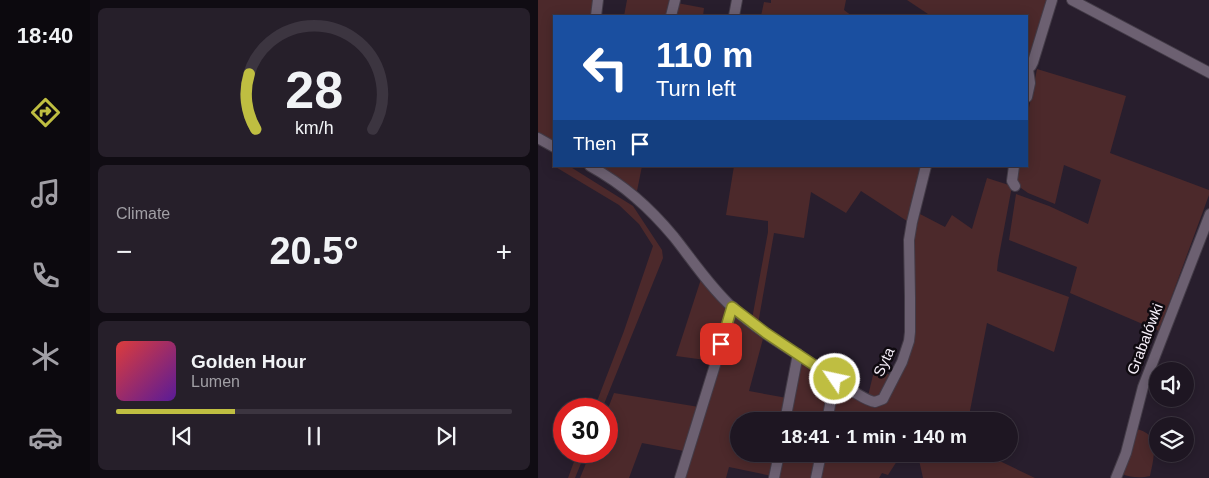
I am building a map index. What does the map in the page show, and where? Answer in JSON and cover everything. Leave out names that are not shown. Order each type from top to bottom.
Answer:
[{"type":"street","points":[[596,15],[598,0]]},
{"type":"street","points":[[672,15],[674,0]]},
{"type":"street","points":[[734,15],[737,0]]},
{"type":"street","points":[[1028,68],[1033,62],[1052,0]]},
{"type":"street","points":[[1072,0],[1210,73]]},
{"type":"street","points":[[1028,74],[1030,83],[1028,92]]},
{"type":"street","points":[[538,138],[553,146]]},
{"type":"street","name":"Syta","points":[[592,167],[623,187],[641,203],[663,225],[732,307],[766,333],[872,402],[883,399],[906,352],[910,332],[909,240],[926,167]]},
{"type":"street","points":[[1014,167],[1012,180],[1014,186]]},
{"type":"street","name":"Grabalówki","points":[[1116,478],[1126,453],[1142,387],[1210,214]]},
{"type":"street","points":[[680,478],[732,307]]},
{"type":"street","points":[[787,412],[798,354]]},
{"type":"street","points":[[829,412],[835,379]]},
{"type":"street","points":[[774,478],[777,462]]},
{"type":"street","points":[[816,478],[819,462]]},
{"type":"shaded area","points":[[538,0],[596,0],[593,15],[553,15],[553,141],[538,133]]},
{"type":"shaded area","points":[[627,0],[672,0],[669,15],[624,15]]},
{"type":"shaded area","points":[[771,0],[846,0],[844,10],[851,15],[761,15],[764,2],[771,3]]},
{"type":"shaded area","points":[[907,0],[1048,0],[1034,47],[1028,60],[1028,15],[930,15]]},
{"type":"shaded area","points":[[677,3],[704,8],[703,15],[675,15]]},
{"type":"shaded area","points":[[1037,69],[1126,96],[1110,153],[1209,190],[1209,195],[1159,331],[1070,293],[1077,267],[1009,240],[1016,194],[1049,206],[1088,224],[1101,180],[1064,165],[1055,204],[1028,193],[1021,188],[1015,178],[1017,167],[1028,167],[1028,112]]},
{"type":"shaded area","points":[[556,167],[571,167],[633,206],[662,250],[663,258],[606,398],[598,398],[624,331],[653,246],[639,224],[619,205]]},
{"type":"shaded area","points":[[605,167],[642,167],[637,191],[604,170]]},
{"type":"shaded area","points":[[734,167],[923,167],[910,223],[861,191],[846,213],[811,192],[804,238],[774,233],[758,324],[752,319],[768,232],[768,221],[726,215]]},
{"type":"shaded area","points":[[987,178],[1012,186],[997,271],[1069,297],[1054,352],[987,323],[970,412],[832,412],[835,399],[844,389],[872,406],[884,404],[897,383],[914,342],[913,240],[920,214],[945,227],[952,215],[972,229]]},
{"type":"shaded area","points":[[702,276],[729,308],[713,361],[676,356]]},
{"type":"shaded area","points":[[738,316],[764,335],[749,391],[787,398],[784,412],[730,412],[730,462],[775,462],[772,476],[729,467],[726,478],[684,478],[735,318]]},
{"type":"shaded area","points":[[801,359],[830,379],[825,412],[791,412]]},
{"type":"shaded area","points":[[874,371],[892,375],[884,391],[877,397],[868,396]]},
{"type":"shaded area","points":[[614,393],[699,407],[684,451],[642,443],[629,478],[580,478],[586,463],[618,463],[618,398],[612,398]]},
{"type":"shaded area","points":[[1135,429],[1143,431],[1149,435],[1149,462],[1153,462],[1150,476],[1136,477],[1122,474]]},
{"type":"shaded area","points":[[781,462],[816,462],[813,478],[778,478]]},
{"type":"shaded area","points":[[823,462],[896,462],[888,475],[882,473],[879,478],[820,478]]},
{"type":"shaded area","points":[[919,462],[1002,462],[1035,478],[923,478]]},
{"type":"shaded area","points":[[574,463],[581,463],[575,478],[568,478]]},
{"type":"route","points":[[721,344],[732,307],[766,333],[835,379]]}]
